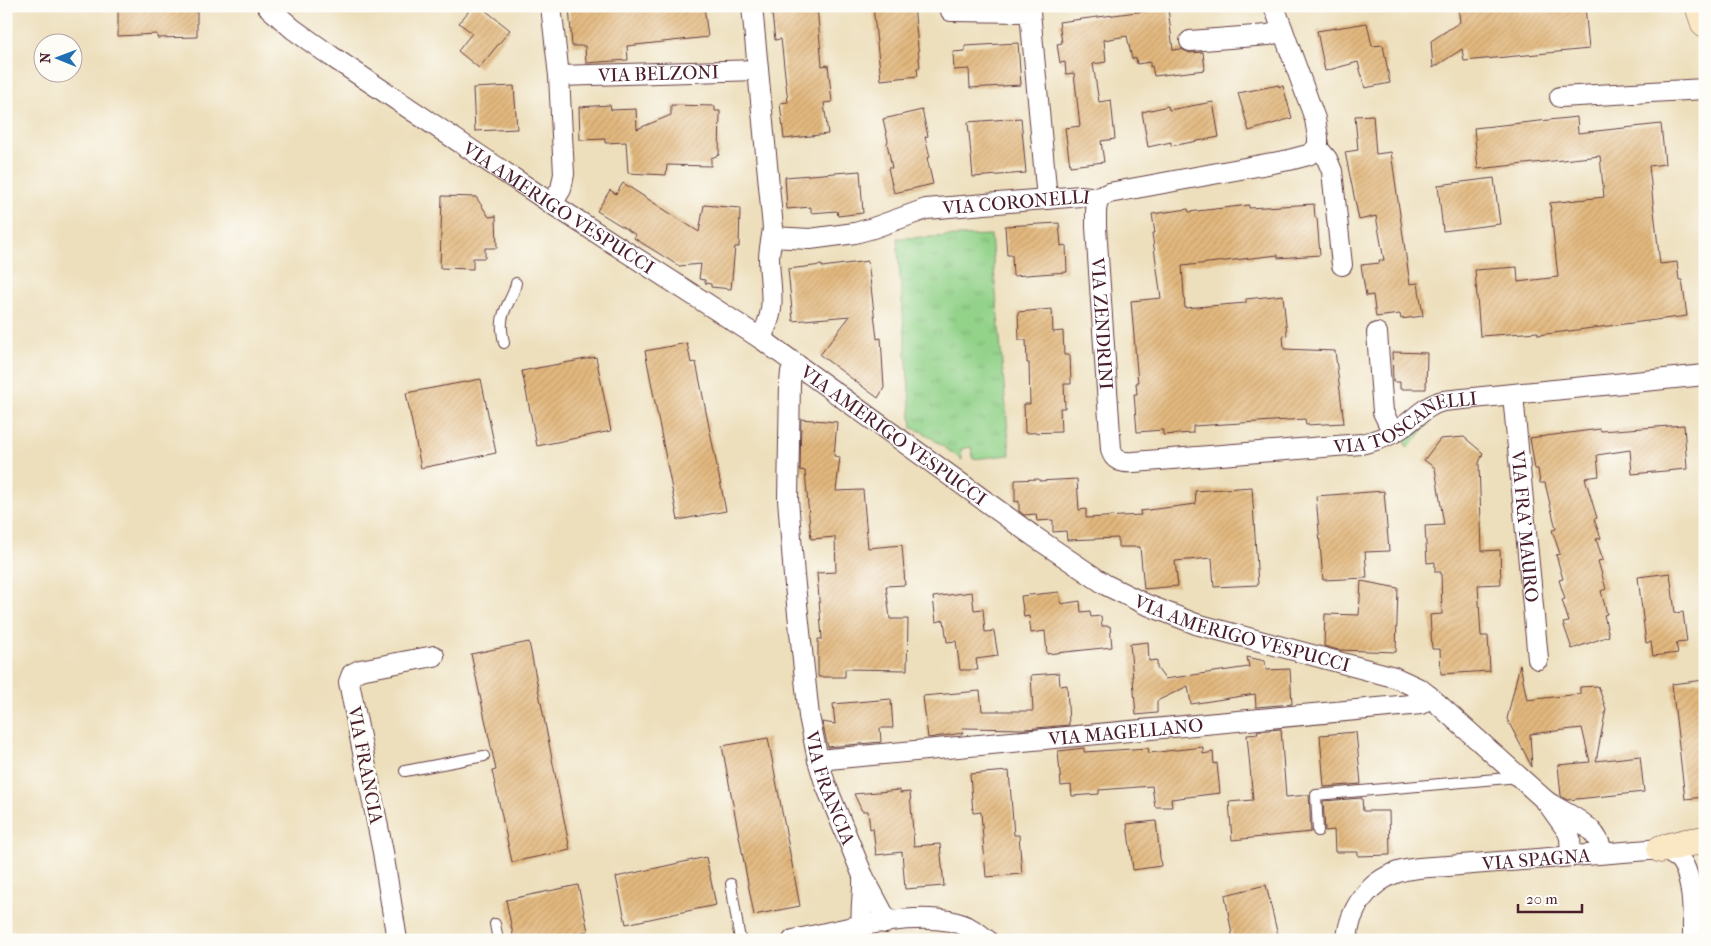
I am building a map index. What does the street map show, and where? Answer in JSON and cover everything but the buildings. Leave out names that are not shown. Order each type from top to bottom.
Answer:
[{"type":"street","name":"VIA AMERIGO VESPUCCI","points":[[267,6],[289,25],[332,56],[552,204],[760,338],[1062,556],[1119,592],[1196,624],[1394,677],[1420,689],[1546,801]]},
{"type":"street","points":[[550,6],[559,76],[564,174],[561,189],[552,204]]},
{"type":"street","points":[[752,6],[773,222],[769,256],[772,307],[768,324],[760,338]]},
{"type":"street","points":[[950,6],[951,11],[1030,12],[1047,198]]},
{"type":"street","points":[[1274,6],[1315,119],[1318,148],[1327,159],[1332,171],[1342,265]]},
{"type":"street","points":[[1699,6],[1705,24]]},
{"type":"street","points":[[1190,41],[1268,35],[1283,31]]},
{"type":"street","name":"VIA BELZONI","points":[[559,76],[758,70]]},
{"type":"street","points":[[1560,98],[1620,90],[1705,89]]},
{"type":"street","name":"VIA CORONELLI","points":[[772,237],[810,239],[838,236],[873,228],[926,209],[1047,198],[1081,196],[1098,198],[1109,193],[1289,160],[1308,155],[1318,148]]},
{"type":"street","name":"VIA ZENDRINI","points":[[1098,198],[1096,227],[1111,449]]},
{"type":"street","points":[[1377,333],[1383,412],[1393,433]]},
{"type":"street","name":"VIA FRANCIA","points":[[795,363],[791,372],[790,383],[788,499],[806,697],[818,760],[826,783],[863,876],[884,915],[885,923]]},
{"type":"street","name":"VIA TOSCANELLI","points":[[1111,449],[1114,458],[1119,461],[1134,462],[1361,444],[1378,440],[1393,433],[1437,402],[1705,376]]},
{"type":"street","name":"VIA FRA' MAURO","points":[[1513,395],[1538,659]]},
{"type":"street","name":"VIA FRANCIA","points":[[397,940],[350,682],[352,674],[360,670],[434,656]]},
{"type":"street","name":"VIA MAGELLANO","points":[[818,760],[1421,704],[1429,696]]},
{"type":"street","points":[[1546,801],[1584,824],[1594,833],[1600,841],[1602,853]]},
{"type":"street","points":[[1546,801],[1568,832],[1571,855]]},
{"type":"street","points":[[1661,849],[1685,842],[1705,840]]},
{"type":"street","points":[[1661,849],[1676,856],[1685,869],[1692,904],[1693,940]]},
{"type":"street","name":"VIA SPAGNA","points":[[1347,940],[1348,927],[1353,912],[1361,899],[1380,881],[1396,873],[1423,868],[1661,849]]},
{"type":"street","name":"VIA FRANCIA","points":[[862,926],[863,876]]},
{"type":"street","points":[[793,940],[862,926],[926,919],[951,921],[974,930],[987,940]]},
{"type":"lane","points":[[504,343],[502,321],[507,305],[514,294],[516,283]]},
{"type":"lane","points":[[405,771],[484,756]]},
{"type":"lane","points":[[1318,831],[1316,795],[1520,777]]},
{"type":"lane","points":[[731,884],[740,940]]},
{"type":"lane","points":[[495,924],[498,940]]},
{"type":"green space","points":[[991,235],[1010,455],[973,459],[971,447],[961,449],[962,460],[923,432],[912,428],[897,238]]},
{"type":"green space","points":[[1434,418],[1408,448],[1404,442]]}]
